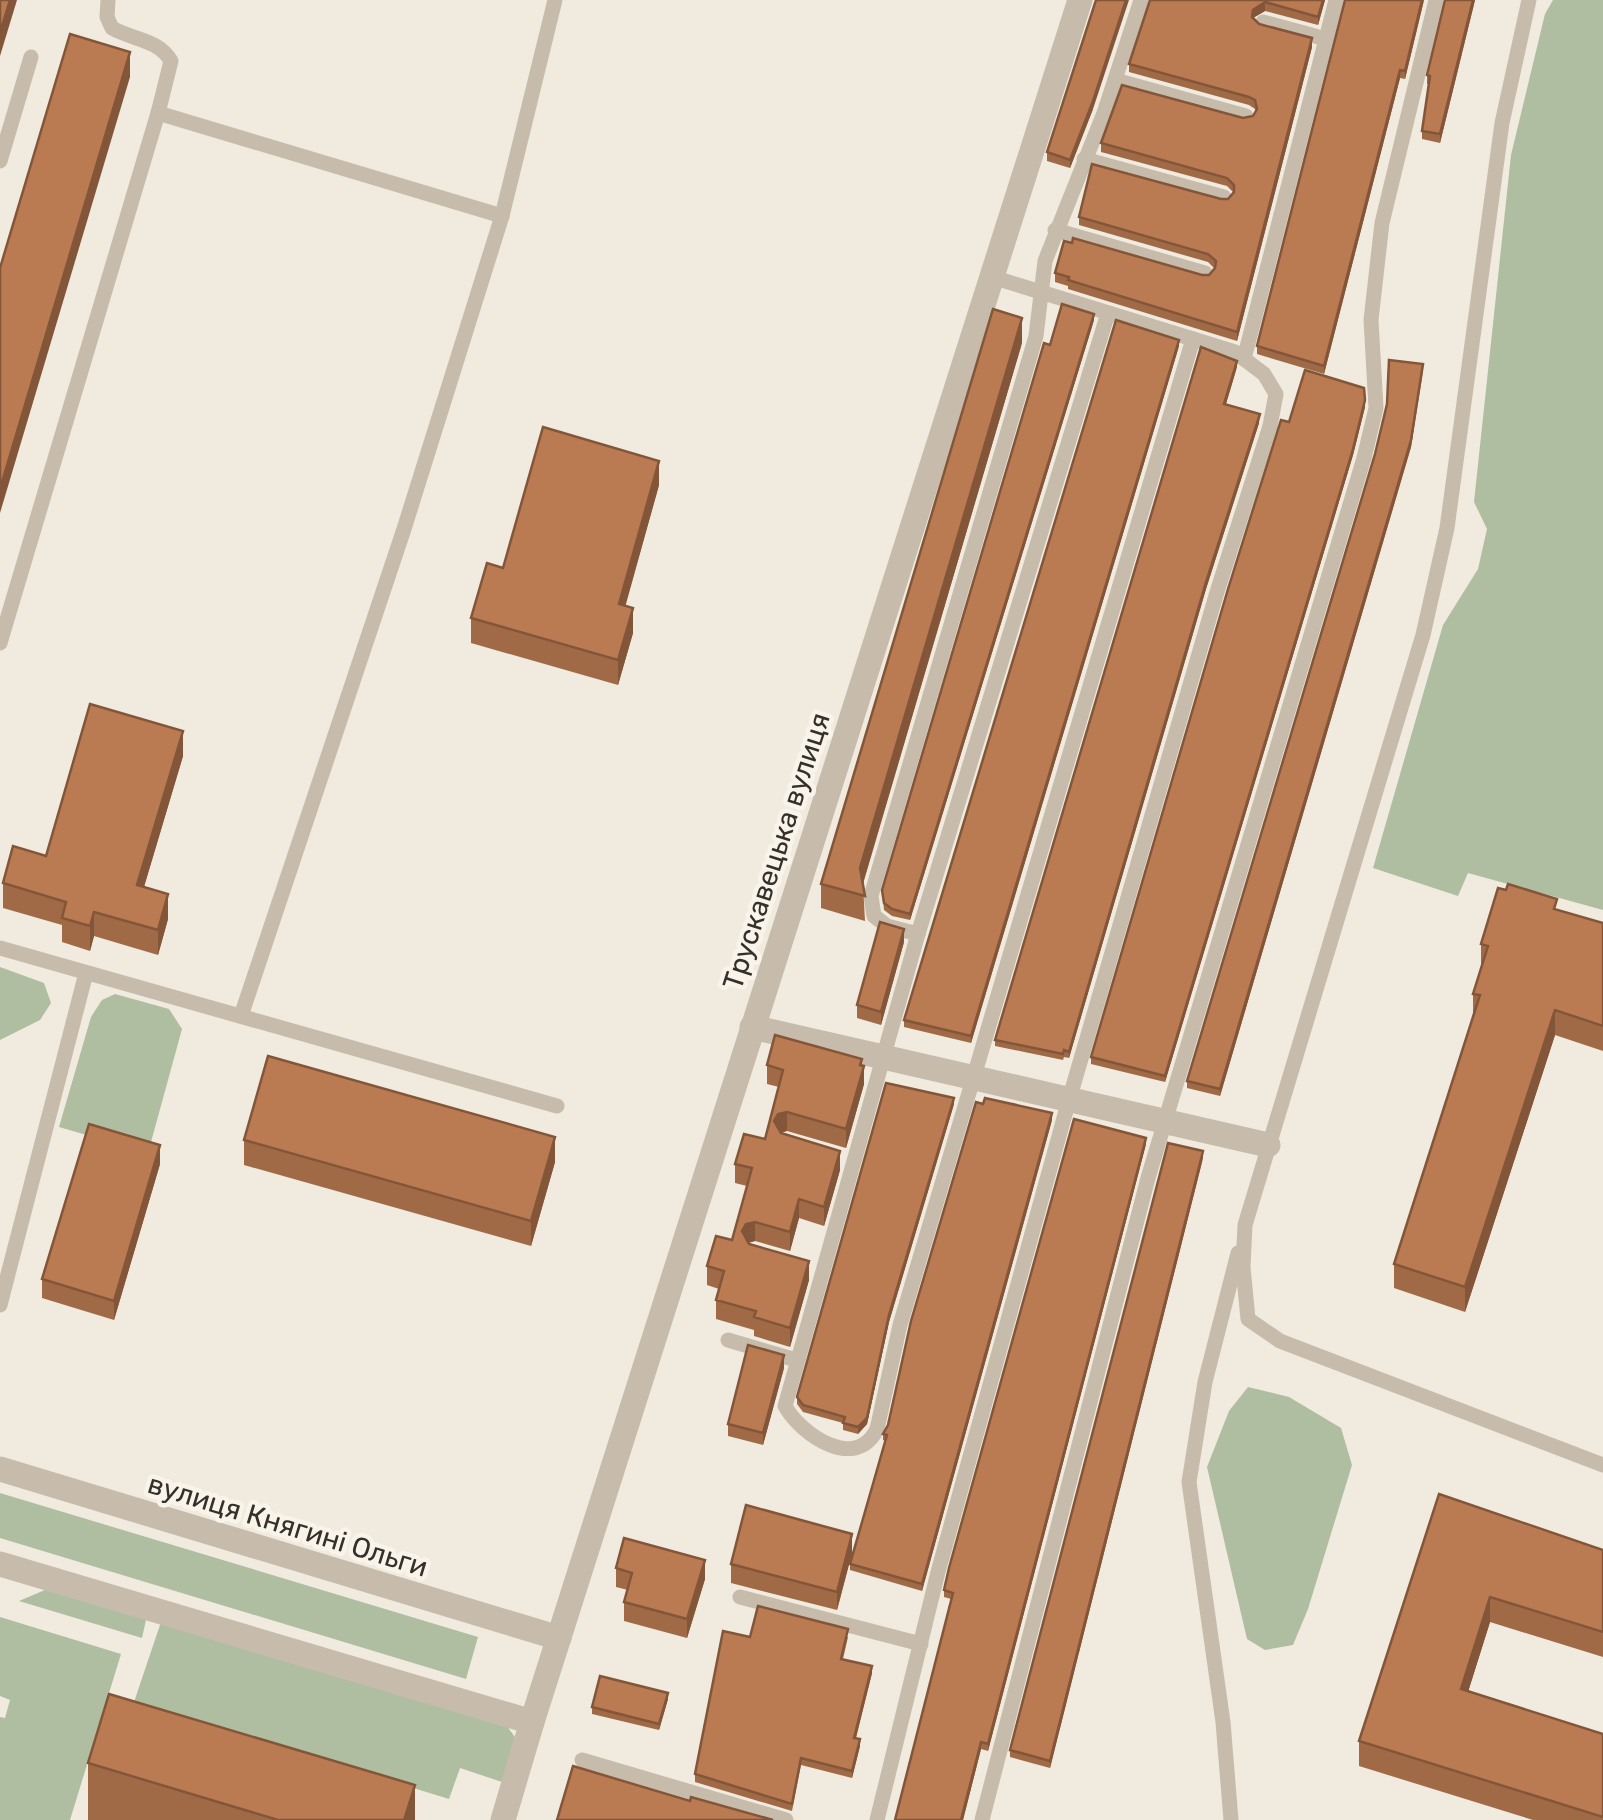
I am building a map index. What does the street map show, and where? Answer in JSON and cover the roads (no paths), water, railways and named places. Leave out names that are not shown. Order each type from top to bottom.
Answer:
[{"type":"street","name":"Трускавецька вулиця","points":[[503,1820],[1078,0]]},
{"type":"street","points":[[752,1027],[1268,1145]]},
{"type":"street","name":"вулиця Княгині Ольги","points":[[0,1469],[559,1638]]},
{"type":"street","points":[[0,1564],[532,1722]]},
{"type":"lane","points":[[0,643],[158,114],[170,62],[164,50],[154,44],[112,28],[107,17],[108,0]]},
{"type":"lane","points":[[241,1016],[404,529],[502,216],[554,0]]},
{"type":"lane","points":[[918,934],[887,926],[874,916],[872,896],[1036,336],[1045,260],[1115,80],[1141,0]]},
{"type":"lane","points":[[1244,358],[1336,0]]},
{"type":"lane","points":[[982,1820],[1165,1122],[1372,425],[1376,374],[1371,320],[1382,222],[1436,0]]},
{"type":"lane","points":[[1231,1820],[1223,1722],[1188,1482],[1205,1382],[1245,1225],[1427,618],[1450,510],[1502,122],[1529,0]]},
{"type":"lane","points":[[1263,22],[1326,39]]},
{"type":"lane","points":[[0,161],[31,57]]},
{"type":"lane","points":[[1115,80],[1246,116]]},
{"type":"lane","points":[[158,114],[502,216]]},
{"type":"lane","points":[[1084,159],[1224,198]]},
{"type":"lane","points":[[1055,230],[1205,273]]},
{"type":"lane","points":[[877,1820],[921,1644],[1070,1100],[1206,630],[1270,426],[1276,394],[1264,374],[1235,352],[992,277]]},
{"type":"lane","points":[[1108,313],[918,934],[796,1360],[785,1406],[793,1420],[825,1444],[860,1449],[871,1442],[877,1429],[900,1325],[1193,339]]},
{"type":"lane","points":[[0,948],[557,1106]]},
{"type":"lane","points":[[0,1306],[86,973]]},
{"type":"lane","points":[[836,1157],[853,1162]]},
{"type":"lane","points":[[1245,1225],[1243,1268],[1248,1319],[1280,1341],[1603,1465]]},
{"type":"lane","points":[[804,1266],[822,1271]]},
{"type":"lane","points":[[728,1340],[796,1360]]},
{"type":"lane","points":[[740,1597],[921,1644]]},
{"type":"lane","points":[[582,1760],[786,1820]]}]
